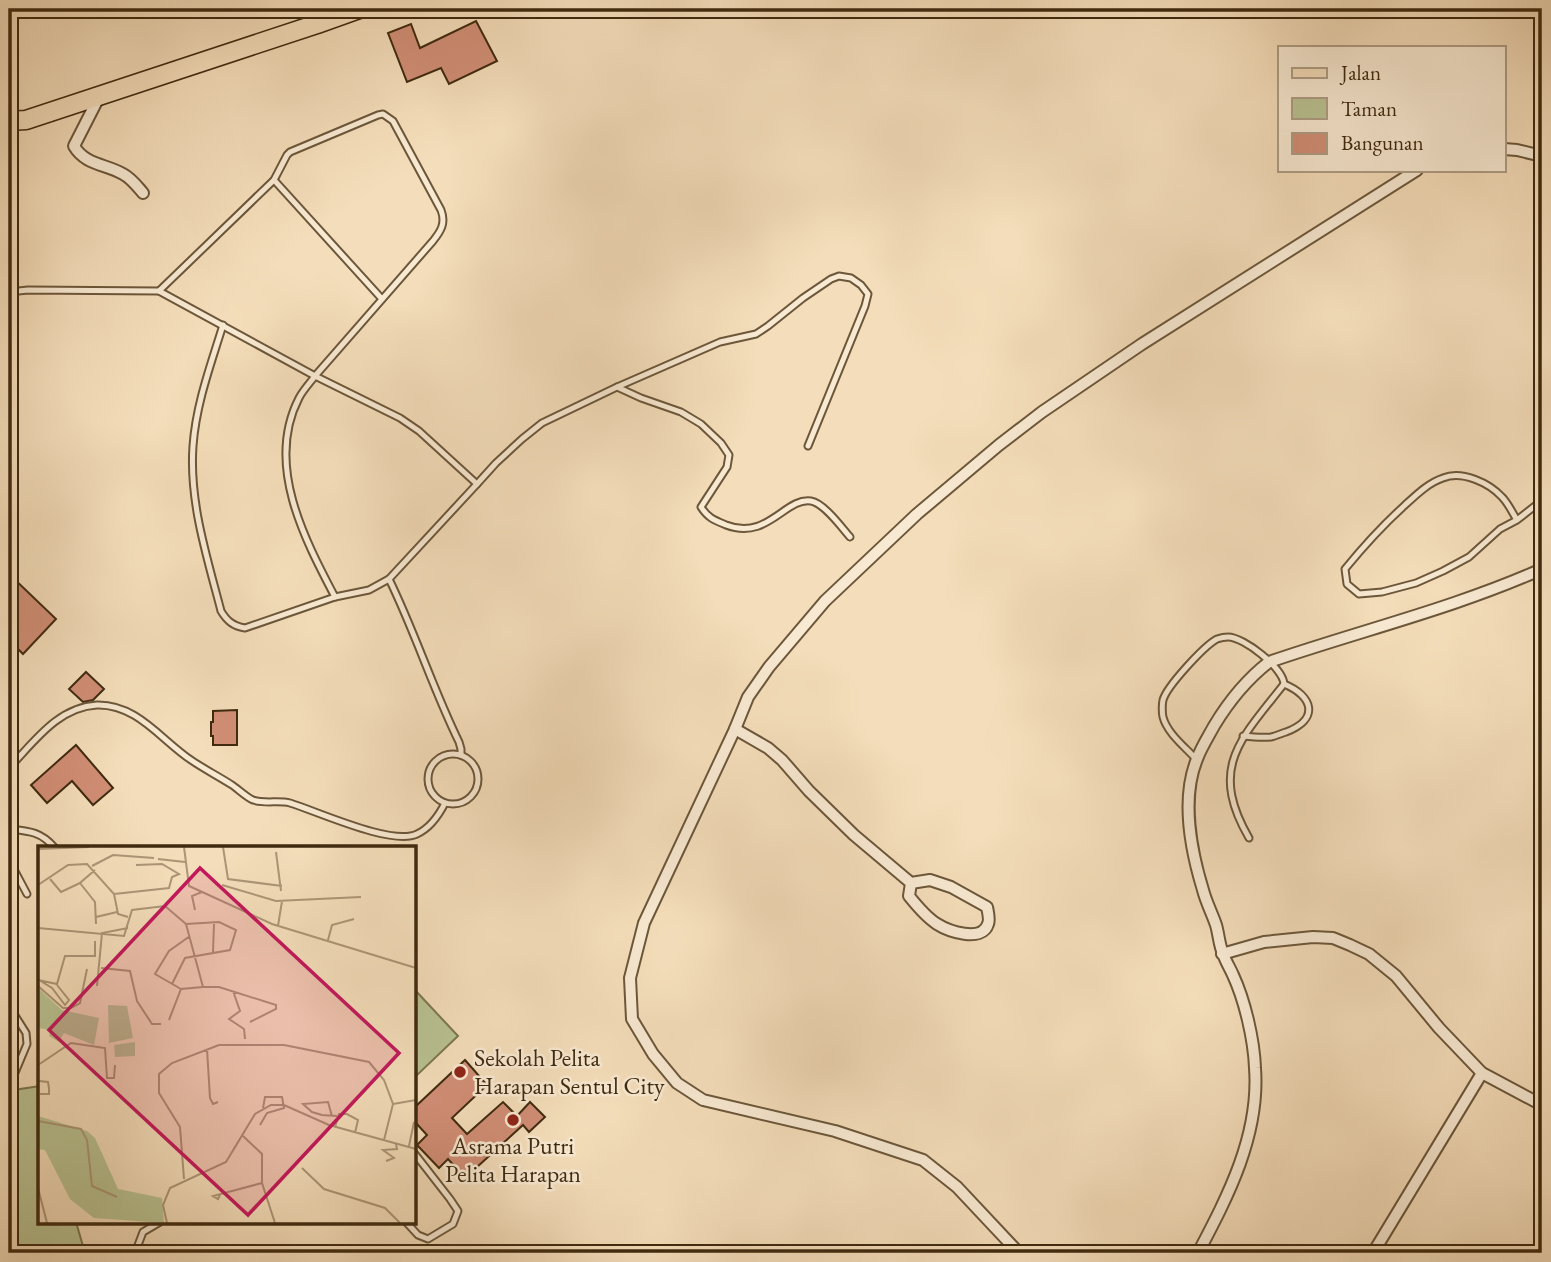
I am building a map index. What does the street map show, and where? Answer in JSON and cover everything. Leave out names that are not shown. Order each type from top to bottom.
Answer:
[{"type":"main road","points":[[9,121],[26,120],[359,9]]},
{"type":"street","points":[[100,95],[74,146],[77,152],[91,162],[128,177],[143,193]]},
{"type":"street","points":[[1506,149],[1542,156]]},
{"type":"street","points":[[1019,1253],[957,1187],[923,1160],[835,1131],[703,1100],[677,1083],[653,1054],[632,1019],[630,978],[644,923],[748,697],[769,667],[825,601],[917,514],[1042,412],[1142,344],[1414,172]]},
{"type":"street","points":[[1198,1253],[1240,1165],[1252,1126],[1255,1067],[1249,1029],[1234,977],[1223,954],[1216,925],[1203,891],[1191,838],[1188,813],[1196,760],[1232,698],[1249,678],[1269,662],[1449,604],[1542,569]]},
{"type":"street","points":[[735,729],[768,748],[782,760],[854,835],[911,883],[930,880],[951,887],[987,907],[989,923],[984,931],[974,935],[954,932],[936,924],[909,896],[911,883]]},
{"type":"street","points":[[1223,954],[1264,942],[1313,937],[1333,938],[1350,945],[1369,954],[1396,976],[1439,1028],[1482,1073],[1542,1105]]},
{"type":"street","points":[[1373,1253],[1482,1073]]},
{"type":"lane","points":[[159,291],[274,180],[287,155],[295,149],[378,115],[383,114],[393,121],[444,218],[440,232],[300,396],[292,414],[288,435],[286,457],[289,480],[300,526],[308,547],[335,597]]},
{"type":"lane","points":[[274,180],[383,299]]},
{"type":"lane","points":[[223,325],[201,400],[193,446],[193,467],[197,512],[220,611],[229,622],[245,628],[335,597],[369,590],[389,579],[477,484],[542,423],[720,342],[756,334],[831,279],[839,276],[850,278],[868,293],[865,306],[808,446]]},
{"type":"lane","points":[[9,292],[159,291],[409,424],[477,484]]},
{"type":"lane","points":[[617,387],[681,412],[701,424],[721,443],[729,455],[727,467],[701,507],[709,518],[735,528],[761,527],[794,505],[808,500],[815,502],[830,515],[850,537]]},
{"type":"lane","points":[[1517,520],[1504,498],[1483,482],[1446,476],[1427,486],[1365,545],[1345,569],[1347,584],[1359,594],[1382,592],[1416,583],[1469,557],[1500,528],[1517,520],[1541,505],[1539,486],[1542,478]]},
{"type":"lane","points":[[389,579],[404,608],[459,743],[461,755]]},
{"type":"lane","points":[[1196,760],[1174,736],[1163,716],[1163,700],[1191,662],[1217,639],[1229,637],[1248,644],[1269,662],[1283,678],[1284,684],[1243,736],[1231,764],[1231,797],[1235,813],[1249,838]]},
{"type":"lane","points":[[1243,736],[1272,737],[1296,728],[1307,718],[1309,705],[1306,699],[1297,690],[1284,684]]},
{"type":"lane","points":[[9,768],[60,717],[82,707],[107,705],[129,712],[140,719],[189,760],[253,800],[287,802],[379,833],[404,838],[418,834],[429,825],[439,816],[445,803]]},
{"type":"lane","points":[[461,755],[468,758],[476,769],[476,790],[466,801],[445,803],[433,795],[430,789],[430,768],[440,757],[461,755]]},
{"type":"lane","points":[[9,829],[32,831],[53,846]]},
{"type":"lane","points":[[9,860],[27,894]]},
{"type":"lane","points":[[9,1006],[26,1033],[27,1044],[9,1087]]},
{"type":"lane","points":[[408,1224],[418,1235],[428,1239],[453,1224],[458,1211],[416,1155]]},
{"type":"lane","points":[[135,1253],[143,1232],[157,1224]]},
{"type":"green space","points":[[416,991],[458,1036],[416,1076]]},
{"type":"green space","points":[[38,1086],[38,1224],[77,1224],[85,1253],[9,1253],[9,1095],[14,1090]]},
{"type":"building","points":[[476,21],[497,61],[449,84],[441,68],[407,82],[388,33],[411,24],[420,48]]},
{"type":"building","points":[[9,574],[56,619],[23,654],[9,640]]},
{"type":"building","points":[[86,672],[104,689],[93,700],[83,702],[69,689]]},
{"type":"building","points":[[237,710],[237,745],[213,745],[213,711]]},
{"type":"building","points":[[76,745],[113,788],[93,805],[72,781],[47,803],[31,785]]},
{"type":"building","name":"Asrama Putri Pelita Harapan","points":[[465,1060],[487,1085],[452,1118],[467,1134],[503,1102],[517,1116],[530,1102],[545,1117],[529,1132],[523,1125],[465,1178],[448,1159],[439,1168],[417,1145],[427,1135],[416,1123],[416,1106]]},
{"type":"place","name":"Sekolah Pelita Harapan Sentul City","points":[[460,1072]]},
{"type":"place","name":"Asrama Putri Pelita Harapan","points":[[513,1120]]}]
